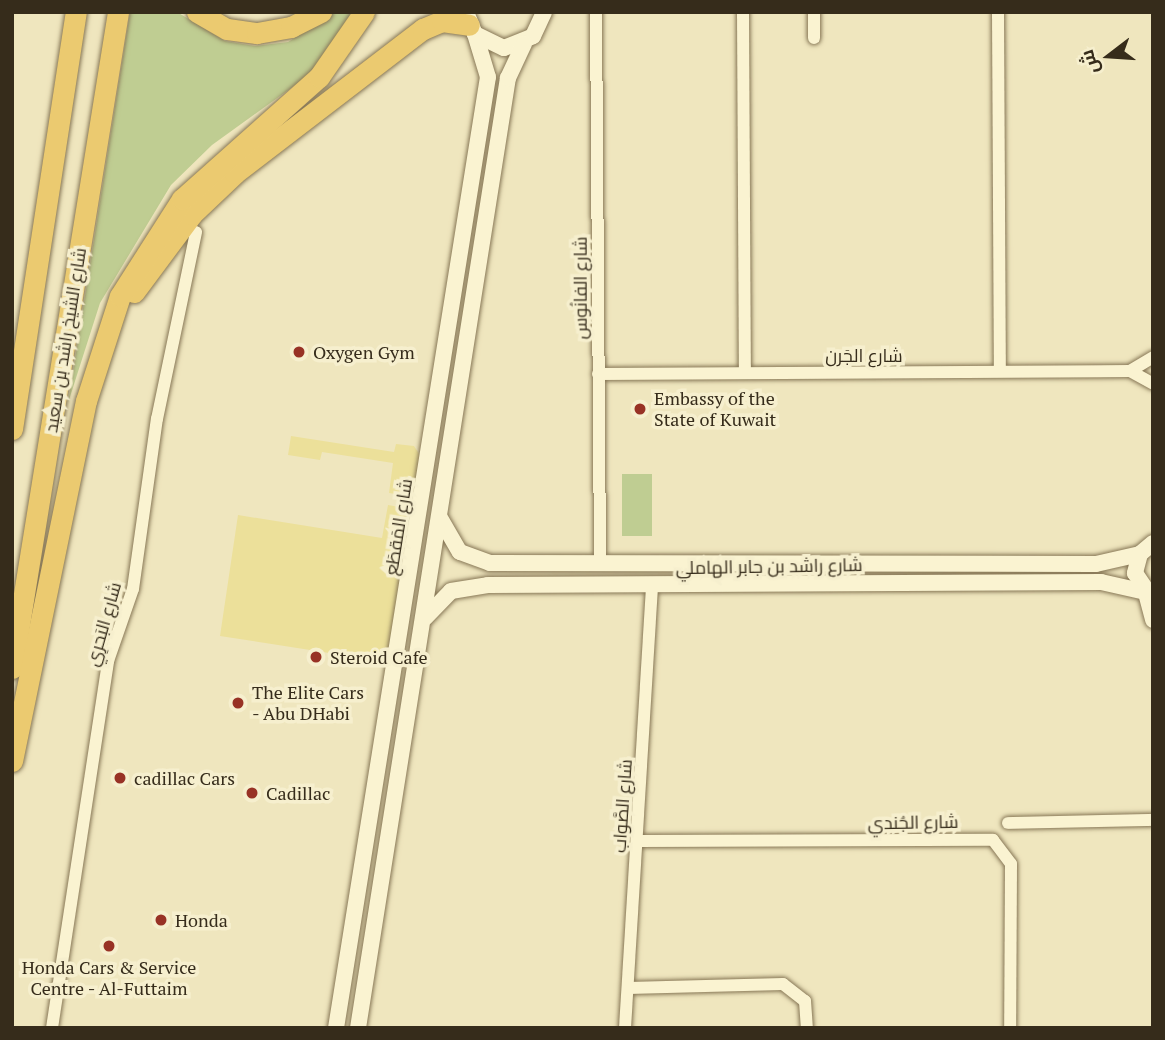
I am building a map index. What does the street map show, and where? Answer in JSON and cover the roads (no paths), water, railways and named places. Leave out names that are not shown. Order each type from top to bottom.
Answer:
[{"type":"highway","points":[[12,429],[76,12]]},
{"type":"highway","name":"شارع الشيخ راشد بن سعيد","points":[[12,668],[118,12]]},
{"type":"highway","points":[[197,12],[227,29],[257,33],[290,27],[321,12]]},
{"type":"highway","points":[[12,761],[100,351],[131,272],[160,226],[217,165],[320,77],[364,12]]},
{"type":"highway","points":[[100,351],[169,242],[212,193],[423,29],[442,21],[470,24]]},
{"type":"street","points":[[358,1028],[393,792],[508,78],[524,43],[544,12]]},
{"type":"street","name":"شارع الفانُوس","points":[[596,12],[600,563]]},
{"type":"street","points":[[743,12],[745,373]]},
{"type":"street","points":[[814,12],[814,38]]},
{"type":"street","points":[[999,12],[1000,372]]},
{"type":"street","points":[[470,24],[504,48],[524,43]]},
{"type":"street","name":"شارع المَقطَع","points":[[336,1028],[488,77],[470,24]]},
{"type":"street","name":"شارع البَحرِي","points":[[52,1028],[108,661],[131,597],[157,418],[196,232]]},
{"type":"street","points":[[1130,371],[1153,356]]},
{"type":"street","name":"شارع الجَرن","points":[[598,374],[1130,371],[1153,384]]},
{"type":"street","name":"شارع راشد بن جابر الهاملي","points":[[438,510],[449,542],[473,560],[600,563],[1096,564],[1146,549]]},
{"type":"street","points":[[1153,527],[1135,573],[1147,596],[1153,620]]},
{"type":"street","points":[[488,584],[489,573],[571,572],[600,563]]},
{"type":"street","name":"شارع راشد بن جابر الهاملي","points":[[419,634],[434,603],[460,588],[488,584],[652,587],[1101,582],[1147,596]]},
{"type":"street","name":"شارع الصَّواب","points":[[625,1028],[652,587]]},
{"type":"street","points":[[383,743],[381,783],[393,792]]},
{"type":"street","points":[[371,810],[383,811],[375,866],[378,900]]},
{"type":"street","points":[[1008,823],[1153,821]]},
{"type":"street","name":"شارع الجُندي","points":[[638,841],[993,840],[1011,864],[1010,1028]]},
{"type":"street","points":[[628,988],[783,984],[805,1001],[807,1028]]},
{"type":"place","name":"Oxygen Gym","points":[[299,352]]},
{"type":"place","name":"Embassy of the State of Kuwait","points":[[640,409]]},
{"type":"place","name":"Steroid Cafe","points":[[316,657]]},
{"type":"place","name":"The Elite Cars - Abu DHabi","points":[[238,703]]},
{"type":"place","name":"cadillac Cars","points":[[120,778]]},
{"type":"place","name":"Cadillac","points":[[252,793]]},
{"type":"place","name":"Honda","points":[[161,920]]},
{"type":"place","name":"Honda Cars & Service Centre - Al-Futtaim","points":[[109,946]]}]
